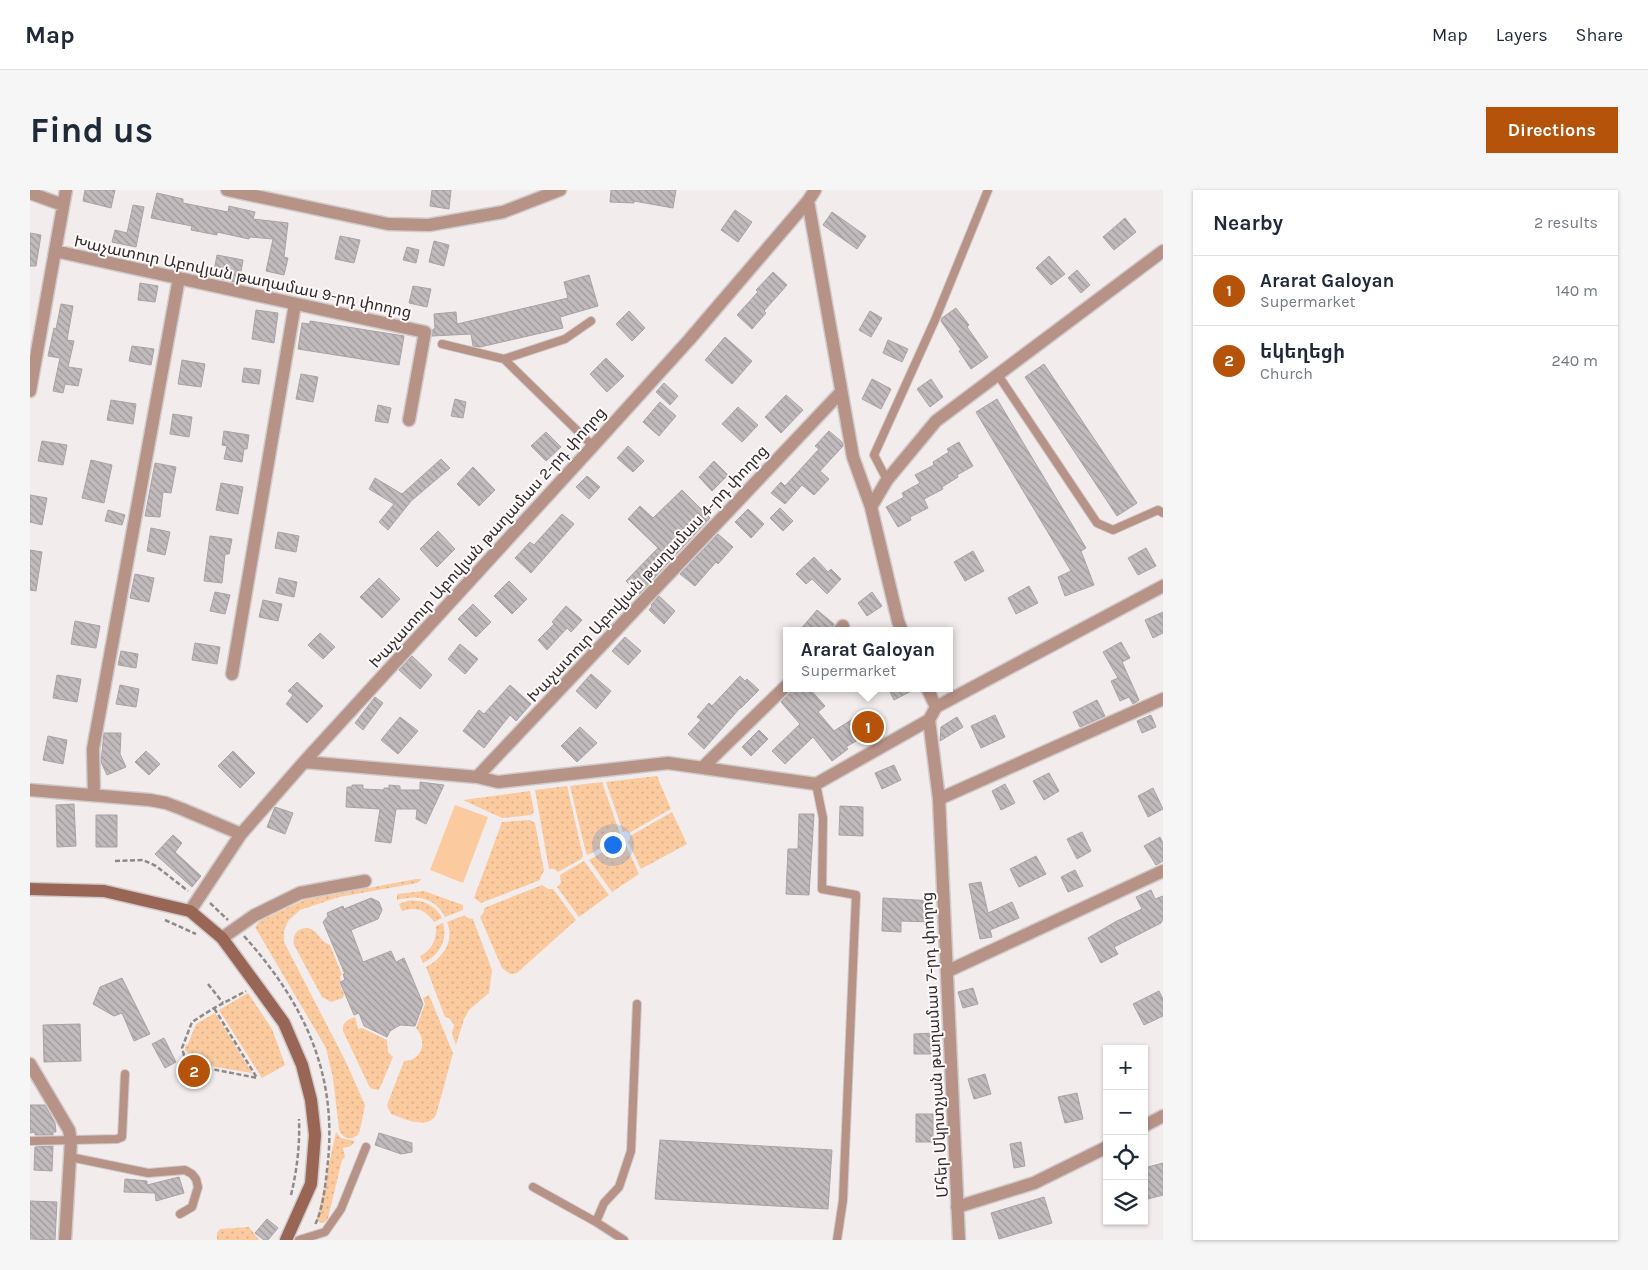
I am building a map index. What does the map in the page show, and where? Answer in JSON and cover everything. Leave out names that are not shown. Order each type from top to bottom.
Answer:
[{"type":"main road","points":[[30,889],[104,891],[190,911],[222,938],[284,1023],[302,1065],[311,1100],[315,1135],[311,1184],[286,1240]]},
{"type":"street","points":[[30,391],[66,190]]},
{"type":"street","points":[[227,190],[388,224],[429,225],[503,212],[560,190]]},
{"type":"street","name":"Խաչատուր Աբովյան թաղամաս 2-րդ փողոց","points":[[190,911],[241,834],[304,762],[695,332],[808,201],[815,190]]},
{"type":"street","points":[[30,193],[63,205]]},
{"type":"street","points":[[808,201],[853,457],[871,508],[900,627]]},
{"type":"street","name":"Խաչատուր Աբովյան թաղամաս 9-րդ փողոց","points":[[55,251],[425,332],[408,420]]},
{"type":"street","points":[[871,508],[887,480],[936,421],[1163,251]]},
{"type":"street","points":[[94,796],[93,749],[179,278]]},
{"type":"street","points":[[232,674],[295,304]]},
{"type":"street","name":"Խաչատուր Աբովյան թաղամաս 4-րդ փողոց","points":[[477,777],[841,392]]},
{"type":"street","points":[[304,762],[477,777],[498,782],[668,762],[816,784],[929,720],[936,707],[1163,586]]},
{"type":"street","points":[[703,767],[783,689]]},
{"type":"street","points":[[929,692],[936,707]]},
{"type":"street","points":[[939,799],[1163,699]]},
{"type":"street","name":"Մհեր Մկրտչյան թաղամաս 7-րդ փողոց","points":[[929,720],[939,799],[957,1207],[1034,1183],[1103,1149]]},
{"type":"street","points":[[30,790],[150,800],[166,804],[241,834]]},
{"type":"street","points":[[948,971],[1163,871]]},
{"type":"street","points":[[222,938],[255,915],[300,893],[365,881]]},
{"type":"street","points":[[30,1064],[69,1130],[71,1141],[65,1240]]},
{"type":"street","points":[[1148,1124],[1163,1116]]},
{"type":"street","points":[[957,1207],[959,1240]]},
{"type":"lane","points":[[887,480],[874,455],[935,320],[988,190]]},
{"type":"lane","points":[[504,359],[565,339],[590,321]]},
{"type":"lane","points":[[442,344],[504,359],[593,446]]},
{"type":"lane","points":[[998,374],[1097,523],[1114,530],[1158,510],[1163,513]]},
{"type":"lane","points":[[816,784],[823,818],[822,890],[856,895],[843,1200],[838,1240]]},
{"type":"lane","points":[[596,1222],[604,1203],[619,1187],[632,1151],[637,1004]]},
{"type":"lane","points":[[30,1141],[117,1139],[122,1136],[125,1074]]},
{"type":"lane","points":[[298,1240],[325,1232],[341,1209],[366,1147]]},
{"type":"lane","points":[[70,1157],[148,1172],[185,1170],[196,1179],[198,1188],[192,1207],[180,1214]]},
{"type":"lane","points":[[533,1186],[624,1240]]},
{"type":"path","points":[[159,918],[176,924],[202,938]]},
{"type":"path","points":[[208,984],[223,1003]]},
{"type":"path","points":[[186,1063],[182,1048],[192,1022],[252,988]]},
{"type":"path","points":[[206,1068],[257,1078],[214,1008]]},
{"type":"path","points":[[290,1201],[297,1166],[299,1117]]},
{"type":"shaded area","points":[[657,776],[671,809],[629,833],[623,832],[606,782]]},
{"type":"shaded area","points":[[602,782],[620,834],[618,839],[588,855],[570,786]]},
{"type":"shaded area","points":[[567,786],[583,856],[558,872],[554,869],[549,869],[535,790]]},
{"type":"shaded area","points":[[530,791],[534,812],[531,815],[502,818],[463,800]]},
{"type":"shaded area","points":[[455,805],[488,817],[463,883],[430,870]]},
{"type":"shaded area","points":[[672,812],[687,844],[641,869],[628,842],[630,836]]},
{"type":"shaded area","points":[[530,820],[535,823],[544,871],[540,880],[481,903],[474,898],[502,822]]},
{"type":"shaded area","points":[[620,842],[625,843],[639,874],[612,892],[589,860]]},
{"type":"shaded area","points":[[584,861],[609,895],[579,917],[557,887],[561,883],[560,875]]},
{"type":"shaded area","points":[[421,879],[417,883],[339,897],[300,910],[288,921],[284,931],[284,942],[346,1062],[365,1105],[358,1135],[348,1138],[341,1134],[339,1129],[333,1078],[326,1048],[255,927],[260,921],[304,900]]},
{"type":"shaded area","points":[[542,885],[548,889],[553,889],[576,920],[517,973],[510,974],[502,968],[480,917],[484,912],[484,908]]},
{"type":"shaded area","points":[[424,891],[463,905],[463,910],[445,917],[437,905],[425,899],[412,897],[397,900],[397,894]]},
{"type":"shaded area","points":[[407,901],[418,901],[428,904],[442,918],[434,922],[420,910],[402,911],[399,904]]},
{"type":"shaded area","points":[[465,915],[467,918],[473,919],[492,970],[489,993],[469,1010],[464,1019],[456,1045],[452,1034],[454,1025],[449,1018],[445,1017],[426,967],[438,959],[446,948],[449,936],[447,922]]},
{"type":"shaded area","points":[[443,923],[444,936],[441,947],[434,956],[423,963],[420,956],[428,951],[433,944],[436,926]]},
{"type":"shaded area","points":[[307,928],[314,931],[323,941],[330,945],[342,975],[339,982],[344,994],[343,998],[331,1002],[322,997],[294,945],[296,933],[300,929]]},
{"type":"shaded area","points":[[248,993],[272,1029],[285,1065],[262,1078],[219,1010]]},
{"type":"shaded area","points":[[429,995],[453,1053],[436,1115],[427,1122],[421,1123],[391,1114],[387,1105],[404,1061],[415,1058],[421,1049],[422,1039],[416,1028],[425,1004],[423,998]]},
{"type":"shaded area","points":[[215,1013],[252,1073],[210,1066],[209,1059],[188,1062],[188,1052],[185,1051],[185,1046],[188,1044],[196,1024]]},
{"type":"shaded area","points":[[355,1017],[358,1029],[362,1028],[387,1040],[388,1052],[393,1057],[379,1090],[372,1089],[369,1086],[343,1031],[343,1025]]},
{"type":"shaded area","points":[[336,1132],[341,1138],[355,1141],[351,1146],[343,1148],[345,1157],[342,1160],[328,1218],[325,1222],[320,1223],[317,1219]]},
{"type":"shaded area","points":[[249,1227],[259,1240],[217,1240],[217,1233],[220,1229]]},
{"type":"building","points":[[85,190],[115,190],[111,208],[83,201]]},
{"type":"building","points":[[432,190],[451,190],[449,209],[430,206]]},
{"type":"building","points":[[611,190],[676,190],[673,208],[634,201],[634,203],[610,202]]},
{"type":"building","points":[[157,193],[183,199],[183,203],[228,212],[229,206],[255,212],[253,219],[288,223],[284,257],[288,258],[284,275],[266,271],[273,239],[250,237],[249,239],[217,232],[217,235],[191,230],[192,226],[151,218]]},
{"type":"building","points":[[133,205],[144,207],[136,247],[112,242],[115,230],[127,233]]},
{"type":"building","points":[[735,210],[752,222],[738,242],[721,230]]},
{"type":"building","points":[[832,212],[866,236],[857,249],[823,225]]},
{"type":"building","points":[[1125,218],[1136,232],[1114,250],[1103,237]]},
{"type":"building","points":[[30,233],[41,235],[36,266],[30,266]]},
{"type":"building","points":[[340,236],[360,240],[354,263],[335,259]]},
{"type":"building","points":[[434,241],[449,245],[444,266],[429,262]]},
{"type":"building","points":[[407,247],[419,250],[416,263],[403,260]]},
{"type":"building","points":[[217,255],[243,260],[239,283],[213,277]]},
{"type":"building","points":[[1049,256],[1065,274],[1051,285],[1036,268]]},
{"type":"building","points":[[1077,270],[1090,285],[1081,293],[1068,278]]},
{"type":"building","points":[[773,272],[787,285],[764,311],[766,313],[752,329],[737,315]]},
{"type":"building","points":[[589,275],[598,306],[560,317],[563,328],[480,347],[473,346],[471,334],[432,336],[433,329],[435,329],[434,314],[456,312],[457,324],[568,298],[564,282]]},
{"type":"building","points":[[140,283],[158,286],[155,302],[138,300]]},
{"type":"building","points":[[413,286],[431,289],[427,307],[409,303]]},
{"type":"building","points":[[61,304],[73,306],[67,340],[74,341],[68,367],[82,369],[78,386],[65,384],[63,393],[53,391],[60,358],[48,356]]},
{"type":"building","points":[[956,308],[969,325],[967,327],[988,357],[971,369],[959,351],[961,350],[941,321],[942,318]]},
{"type":"building","points":[[256,310],[278,313],[274,343],[252,339]]},
{"type":"building","points":[[629,311],[645,328],[632,341],[616,324]]},
{"type":"building","points":[[870,311],[882,318],[871,337],[859,330]]},
{"type":"building","points":[[310,321],[404,336],[399,365],[298,349],[302,323],[310,324]]},
{"type":"building","points":[[725,337],[752,361],[732,384],[705,360]]},
{"type":"building","points":[[888,340],[908,349],[902,362],[883,353]]},
{"type":"building","points":[[132,346],[154,349],[151,365],[129,361]]},
{"type":"building","points":[[606,358],[624,376],[607,392],[590,374]]},
{"type":"building","points":[[182,360],[205,364],[201,387],[178,384]]},
{"type":"building","points":[[1044,364],[1137,503],[1117,516],[1025,377]]},
{"type":"building","points":[[244,368],[261,370],[259,384],[242,382]]},
{"type":"building","points":[[301,374],[318,377],[313,402],[296,399]]},
{"type":"building","points":[[872,379],[891,389],[881,409],[862,399]]},
{"type":"building","points":[[931,379],[943,397],[930,407],[917,389]]},
{"type":"building","points":[[664,383],[678,396],[670,405],[656,392]]},
{"type":"building","points":[[786,395],[803,410],[781,433],[765,417]]},
{"type":"building","points":[[455,399],[466,402],[463,418],[451,416]]},
{"type":"building","points":[[997,399],[1086,548],[1081,551],[1094,585],[1065,596],[1058,577],[1071,571],[976,412]]},
{"type":"building","points":[[111,400],[136,404],[133,424],[107,420]]},
{"type":"building","points":[[660,402],[676,416],[659,436],[643,422]]},
{"type":"building","points":[[378,405],[391,408],[388,423],[375,421]]},
{"type":"building","points":[[738,407],[758,425],[742,442],[722,424]]},
{"type":"building","points":[[173,414],[192,417],[189,437],[170,434]]},
{"type":"building","points":[[224,431],[249,435],[247,449],[244,449],[242,462],[224,459],[227,446],[222,445]]},
{"type":"building","points":[[829,431],[842,442],[843,446],[820,471],[829,479],[814,495],[802,485],[785,504],[771,493],[781,482],[785,486],[819,449],[815,446]]},
{"type":"building","points":[[546,432],[561,447],[546,461],[531,446]]},
{"type":"building","points":[[42,441],[67,445],[63,465],[38,461]]},
{"type":"building","points":[[959,442],[973,466],[957,475],[958,477],[942,487],[943,489],[924,499],[928,508],[910,517],[911,520],[898,527],[886,507],[904,497],[902,493],[920,483],[915,475],[934,465],[933,462],[949,452],[947,449]]},
{"type":"building","points":[[628,446],[644,461],[633,472],[617,458]]},
{"type":"building","points":[[441,459],[450,468],[411,501],[388,530],[379,522],[394,504],[369,489],[375,478],[402,494]]},
{"type":"building","points":[[91,460],[112,465],[104,503],[82,498]]},
{"type":"building","points":[[714,461],[728,475],[712,491],[699,477]]},
{"type":"building","points":[[155,463],[176,467],[171,493],[163,492],[160,517],[145,516]]},
{"type":"building","points":[[473,467],[495,490],[479,506],[457,484]]},
{"type":"building","points":[[587,476],[600,487],[589,499],[576,487]]},
{"type":"building","points":[[221,483],[243,487],[238,514],[216,510]]},
{"type":"building","points":[[682,490],[710,518],[639,594],[626,581],[658,548],[628,519],[640,506],[653,518]]},
{"type":"building","points":[[30,495],[47,498],[42,525],[30,522]]},
{"type":"building","points":[[780,508],[793,521],[783,531],[770,518]]},
{"type":"building","points":[[748,509],[764,524],[751,538],[735,522]]},
{"type":"building","points":[[108,510],[125,515],[122,525],[105,521]]},
{"type":"building","points":[[562,514],[574,524],[531,573],[515,558],[530,542],[534,545]]},
{"type":"building","points":[[151,528],[170,532],[165,555],[147,551]]},
{"type":"building","points":[[438,531],[455,549],[437,567],[420,549]]},
{"type":"building","points":[[278,532],[299,536],[296,552],[275,548]]},
{"type":"building","points":[[718,534],[733,547],[718,564],[716,562],[695,586],[680,574]]},
{"type":"building","points":[[210,536],[232,539],[229,554],[225,554],[222,583],[204,581]]},
{"type":"building","points":[[1146,548],[1156,566],[1138,575],[1128,558]]},
{"type":"building","points":[[30,550],[42,552],[36,591],[30,590]]},
{"type":"building","points":[[973,551],[984,571],[965,581],[954,562]]},
{"type":"building","points":[[814,557],[828,572],[831,569],[841,579],[827,594],[812,579],[806,584],[796,574]]},
{"type":"building","points":[[135,574],[154,578],[149,602],[130,598]]},
{"type":"building","points":[[279,578],[297,582],[294,597],[276,593]]},
{"type":"building","points":[[379,578],[400,599],[382,618],[360,597]]},
{"type":"building","points":[[509,581],[527,599],[512,614],[494,596]]},
{"type":"building","points":[[1029,586],[1038,603],[1016,614],[1008,598]]},
{"type":"building","points":[[215,592],[230,595],[225,614],[210,611]]},
{"type":"building","points":[[872,592],[882,606],[867,616],[858,603]]},
{"type":"building","points":[[659,596],[675,611],[664,624],[649,610]]},
{"type":"building","points":[[263,600],[282,604],[278,621],[259,617]]},
{"type":"building","points":[[473,604],[491,622],[476,637],[458,619]]},
{"type":"building","points":[[566,606],[582,620],[571,632],[567,628],[547,650],[538,640],[554,624],[552,622]]},
{"type":"building","points":[[817,610],[834,624],[833,627],[802,627]]},
{"type":"building","points":[[1163,612],[1163,633],[1153,638],[1145,620]]},
{"type":"building","points":[[75,621],[100,626],[96,648],[71,644]]},
{"type":"building","points":[[320,633],[335,647],[323,659],[308,645]]},
{"type":"building","points":[[625,637],[641,651],[628,665],[612,651]]},
{"type":"building","points":[[1121,642],[1130,658],[1122,662],[1139,700],[1133,704],[1129,697],[1120,701],[1111,681],[1118,678],[1103,652]]},
{"type":"building","points":[[195,643],[220,647],[217,664],[192,660]]},
{"type":"building","points":[[460,644],[478,659],[465,674],[448,659]]},
{"type":"building","points":[[121,651],[138,654],[136,668],[118,665]]},
{"type":"building","points":[[412,656],[432,675],[420,689],[399,670]]},
{"type":"building","points":[[591,674],[611,691],[596,709],[576,691]]},
{"type":"building","points":[[57,675],[81,679],[77,702],[53,698]]},
{"type":"building","points":[[740,676],[745,681],[747,679],[759,690],[740,708],[704,749],[688,734],[701,720],[697,717],[709,703],[712,706]]},
{"type":"building","points":[[297,682],[323,706],[307,723],[286,704],[293,695],[288,691]]},
{"type":"building","points":[[120,685],[139,689],[136,707],[116,704]]},
{"type":"building","points":[[510,685],[531,704],[516,721],[510,715],[484,748],[463,731],[479,710],[484,714]]},
{"type":"building","points":[[790,692],[813,692],[825,706],[818,712],[834,731],[865,711],[876,729],[846,747],[848,749],[832,761],[813,737],[785,764],[772,751],[800,724],[781,702]]},
{"type":"building","points":[[890,692],[909,692],[894,700]]},
{"type":"building","points":[[375,697],[383,703],[363,730],[355,723]]},
{"type":"building","points":[[1097,700],[1105,716],[1080,727],[1073,712]]},
{"type":"building","points":[[995,715],[1005,737],[981,748],[971,726]]},
{"type":"building","points":[[1151,715],[1156,727],[1142,733],[1137,721]]},
{"type":"building","points":[[400,717],[418,731],[398,754],[381,740]]},
{"type":"building","points":[[957,717],[963,727],[940,741],[941,727]]},
{"type":"building","points":[[580,727],[597,743],[577,762],[561,746]]},
{"type":"building","points":[[759,730],[768,739],[751,756],[742,747]]},
{"type":"building","points":[[104,733],[121,733],[120,754],[126,767],[107,775],[101,762]]},
{"type":"building","points":[[48,736],[67,740],[63,764],[43,760]]},
{"type":"building","points":[[146,751],[160,764],[149,775],[135,762]]},
{"type":"building","points":[[233,751],[255,773],[240,788],[218,766]]},
{"type":"building","points":[[894,765],[901,780],[882,789],[875,773]]},
{"type":"building","points":[[1049,773],[1059,791],[1044,800],[1033,781]]},
{"type":"building","points":[[420,782],[444,785],[426,824],[416,819],[417,809],[396,809],[391,843],[375,841],[380,809],[346,807],[347,787],[352,787],[352,785],[363,785],[363,789],[384,790],[384,788],[389,788],[389,785],[400,786],[400,790],[420,790]]},
{"type":"building","points":[[1005,784],[1015,803],[1001,810],[992,791]]},
{"type":"building","points":[[1153,788],[1163,809],[1148,817],[1138,796]]},
{"type":"building","points":[[74,804],[76,846],[57,847],[56,805]]},
{"type":"building","points":[[840,806],[863,807],[863,836],[839,835]]},
{"type":"building","points":[[275,807],[293,813],[285,834],[267,827]]},
{"type":"building","points":[[799,814],[814,814],[809,895],[786,894],[788,849],[798,849]]},
{"type":"building","points":[[96,815],[117,815],[117,847],[96,847]]},
{"type":"building","points":[[1082,832],[1091,851],[1077,859],[1067,839]]},
{"type":"building","points":[[173,835],[182,843],[175,852],[201,876],[192,887],[155,854]]},
{"type":"building","points":[[1160,837],[1163,843],[1163,861],[1156,865],[1144,846]]},
{"type":"building","points":[[1036,856],[1046,874],[1019,887],[1010,869]]},
{"type":"building","points":[[1075,870],[1083,886],[1068,892],[1061,877]]},
{"type":"building","points":[[981,882],[988,913],[1012,902],[1019,918],[990,930],[992,937],[980,939],[969,884]]},
{"type":"building","points":[[1151,890],[1155,899],[1163,896],[1163,919],[1161,923],[1114,947],[1118,954],[1101,963],[1088,938],[1142,909],[1136,897]]},
{"type":"building","points":[[371,898],[379,902],[382,910],[378,919],[351,930],[363,962],[391,951],[396,962],[404,958],[423,1004],[415,1026],[400,1025],[390,1031],[387,1037],[364,1026],[359,1013],[354,1015],[340,982],[345,980],[343,974],[345,974],[323,922],[328,916],[327,913],[343,906],[344,909]]},
{"type":"building","points":[[883,898],[933,901],[933,922],[901,921],[901,932],[882,931]]},
{"type":"building","points":[[122,978],[150,1034],[134,1041],[122,1013],[114,1016],[93,1004],[100,987]]},
{"type":"building","points":[[973,988],[978,1004],[963,1008],[958,992]]},
{"type":"building","points":[[1159,991],[1163,999],[1163,1016],[1144,1025],[1133,1004]]},
{"type":"building","points":[[80,1024],[81,1061],[44,1062],[43,1025]]},
{"type":"building","points":[[934,1033],[934,1054],[914,1054],[914,1034]]},
{"type":"building","points":[[164,1038],[176,1062],[165,1068],[152,1044]]},
{"type":"building","points":[[985,1074],[991,1094],[974,1099],[968,1079]]},
{"type":"building","points":[[1077,1093],[1083,1119],[1065,1123],[1058,1097]]},
{"type":"building","points":[[30,1105],[45,1105],[55,1123],[56,1132],[53,1132],[53,1135],[35,1135],[35,1132],[30,1133]]},
{"type":"building","points":[[916,1114],[933,1114],[933,1142],[916,1142]]},
{"type":"building","points":[[379,1133],[412,1143],[412,1152],[401,1154],[375,1145]]},
{"type":"building","points":[[660,1140],[832,1150],[828,1209],[655,1199]]},
{"type":"building","points":[[1021,1142],[1025,1166],[1014,1168],[1010,1144]]},
{"type":"building","points":[[53,1146],[52,1171],[34,1170],[35,1147]]},
{"type":"building","points":[[1163,1163],[1163,1195],[1148,1199],[1148,1180],[1148,1167]]},
{"type":"building","points":[[179,1177],[184,1193],[156,1201],[155,1193],[124,1192],[125,1179],[147,1181],[147,1185]]},
{"type":"building","points":[[1044,1197],[1052,1223],[999,1239],[991,1213]]},
{"type":"building","points":[[30,1201],[57,1202],[55,1240],[30,1239]]},
{"type":"building","points":[[267,1219],[278,1228],[268,1240],[264,1240],[255,1233]]},
{"type":"place","name":"Ararat Galoyan","points":[[868,727]]},
{"type":"place","name":"եկեղեցի","points":[[194,1071]]}]
